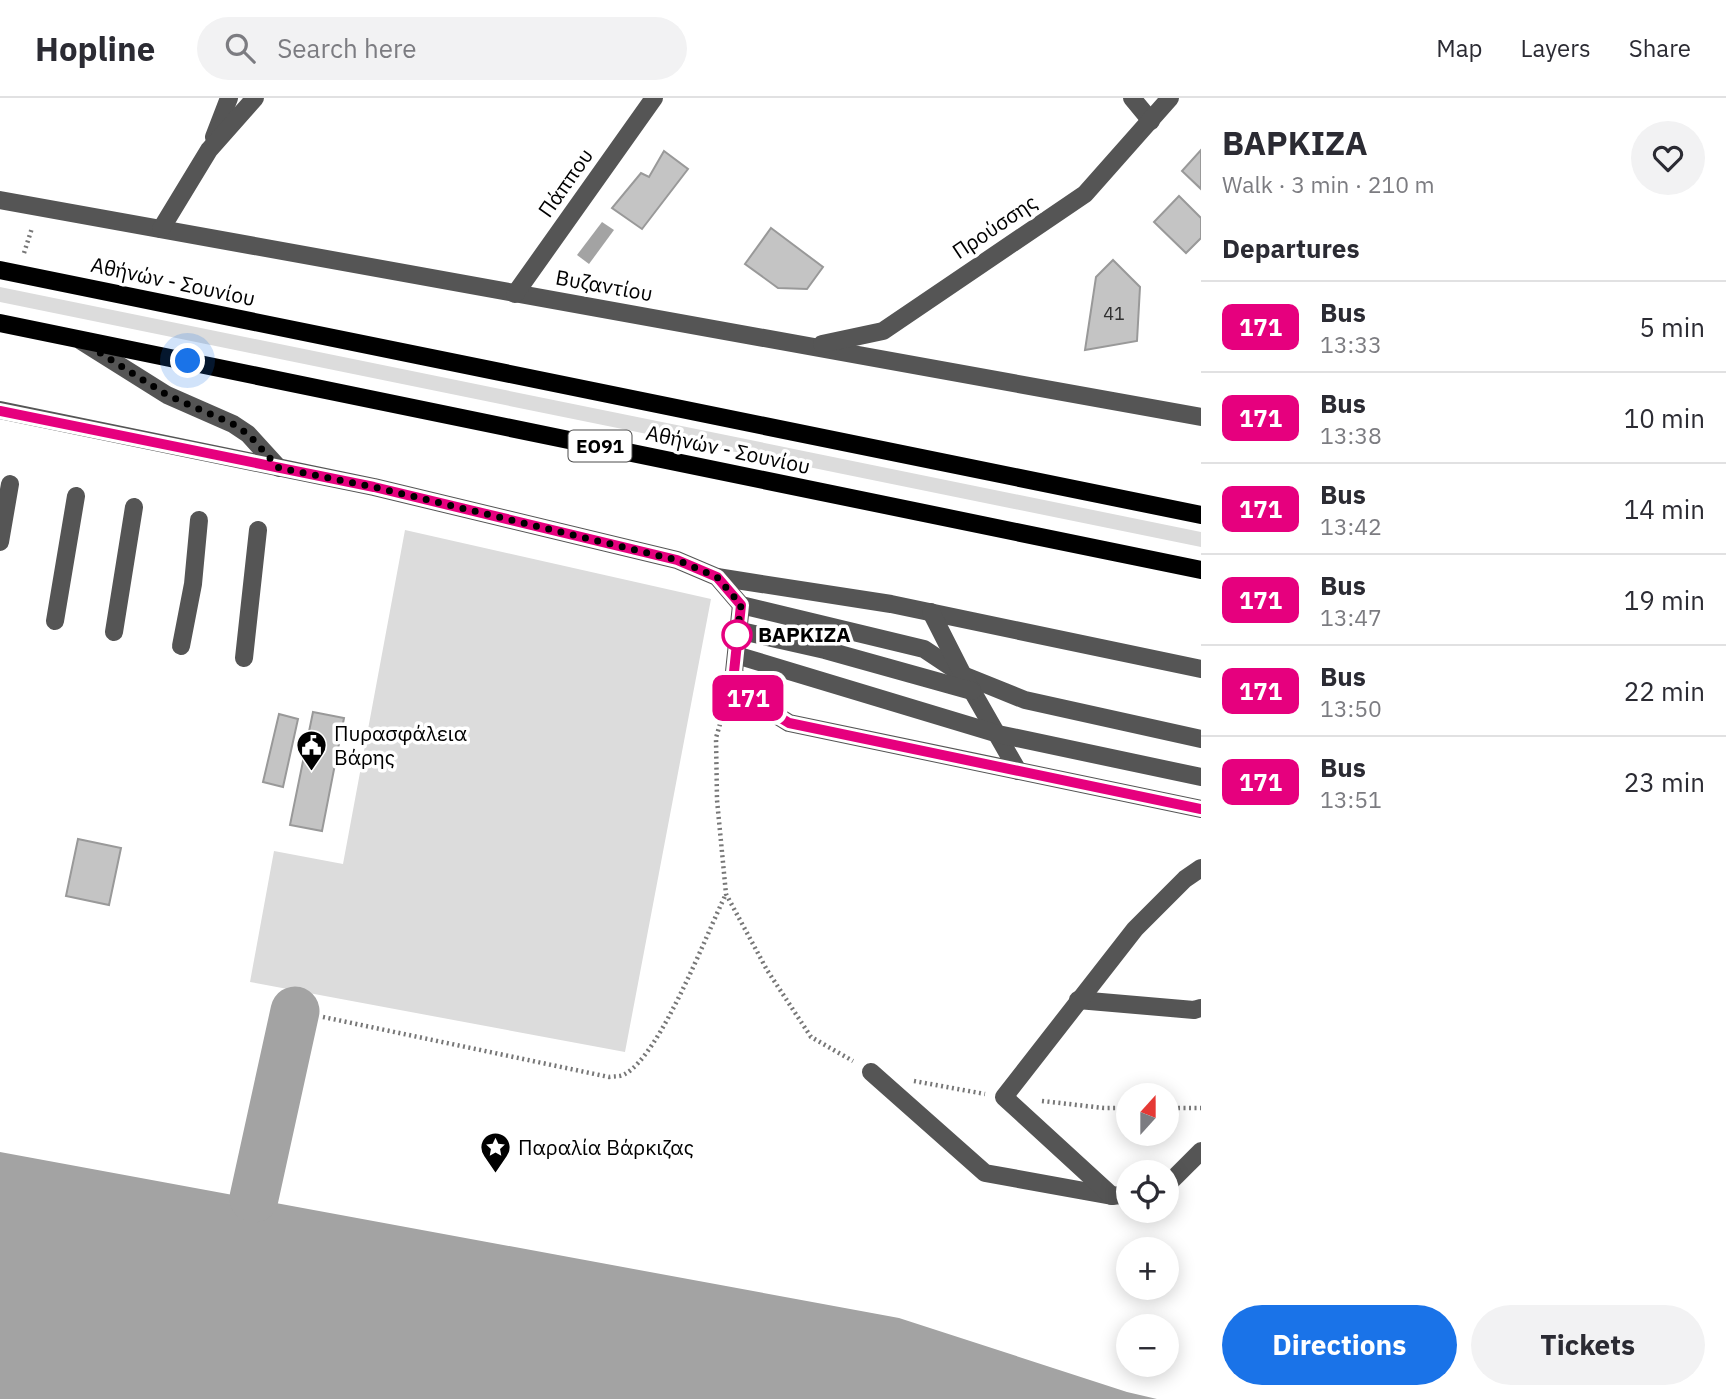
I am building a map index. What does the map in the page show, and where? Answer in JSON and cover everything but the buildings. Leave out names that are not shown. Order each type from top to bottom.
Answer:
[{"type":"main road","name":"Αθήνών - Σουνίου","points":[[9,272],[1201,515]]},
{"type":"main road","name":"Αθήνών - Σουνίου","points":[[0,323],[1201,570]]},
{"type":"street","points":[[209,150],[229,98]]},
{"type":"street","points":[[161,229],[209,150],[255,98]]},
{"type":"street","name":"Πάππου","points":[[515,294],[654,98]]},
{"type":"street","points":[[1132,98],[1151,121]]},
{"type":"street","name":"Προύσσης","points":[[814,346],[883,331],[1085,194],[1170,98]]},
{"type":"street","name":"Βυζαντίου","points":[[0,200],[1201,417]]},
{"type":"street","points":[[78,339],[167,395],[233,424],[248,434],[279,468]]},
{"type":"street","points":[[0,411],[374,487],[677,560],[717,577],[930,612],[1201,668]]},
{"type":"street","points":[[0,542],[10,484]]},
{"type":"street","points":[[55,621],[76,496]]},
{"type":"street","points":[[114,632],[135,507]]},
{"type":"street","points":[[181,646],[193,584],[200,520]]},
{"type":"street","points":[[244,658],[258,530]]},
{"type":"street","points":[[717,577],[741,605],[924,649],[967,683]]},
{"type":"street","points":[[741,605],[735,664],[748,698],[789,723],[1201,809]]},
{"type":"street","points":[[930,612],[1018,771]]},
{"type":"street","points":[[737,630],[967,683],[1025,700],[1201,739]]},
{"type":"street","points":[[735,664],[999,734],[1201,777]]},
{"type":"street","points":[[1116,1192],[1004,1097],[1135,929],[1185,879],[1201,868]]},
{"type":"street","points":[[1078,1000],[1194,1010],[1201,1008]]},
{"type":"street","points":[[871,1072],[985,1173],[1116,1194]]},
{"type":"street","points":[[1179,1173],[1201,1152]]},
{"type":"path","points":[[9,272],[38,207]]},
{"type":"path","points":[[735,664],[716,738],[717,800],[726,894],[767,970],[811,1037],[871,1072]]},
{"type":"path","points":[[323,1017],[609,1076],[623,1076],[638,1063],[661,1032],[726,894]]},
{"type":"path","points":[[912,1080],[966,1092],[1116,1108]]},
{"type":"path","points":[[1180,1108],[1201,1108]]},
{"type":"shaded area","points":[[602,222],[614,230],[589,264],[577,255]]},
{"type":"shaded area","points":[[0,287],[1201,532],[1201,547],[0,302]]},
{"type":"shaded area","points":[[405,530],[711,599],[625,1052],[250,982],[274,851],[343,864]]},
{"type":"shaded area","points":[[0,1152],[899,1318],[1127,1392],[1157,1399],[0,1399]]},
{"type":"waterway","points":[[254,1198],[295,1011]]},
{"type":"bus line","name":"171","points":[[0,411],[374,487],[677,560],[717,577],[741,605],[734,672],[748,698],[789,723],[1201,809]]},
{"type":"place","name":"ΒΑΡΚΙΖΑ","points":[[737,635]]},
{"type":"place","name":"Πυρασφάλεια Βάρης","points":[[311,773]]},
{"type":"place","name":"Παραλία Βάρκιζας","points":[[495,1175]]},
{"type":"route","points":[[188,361],[78,339],[167,395],[233,424],[248,434],[279,468],[374,487],[677,560],[717,577],[741,605],[737,635]]}]
